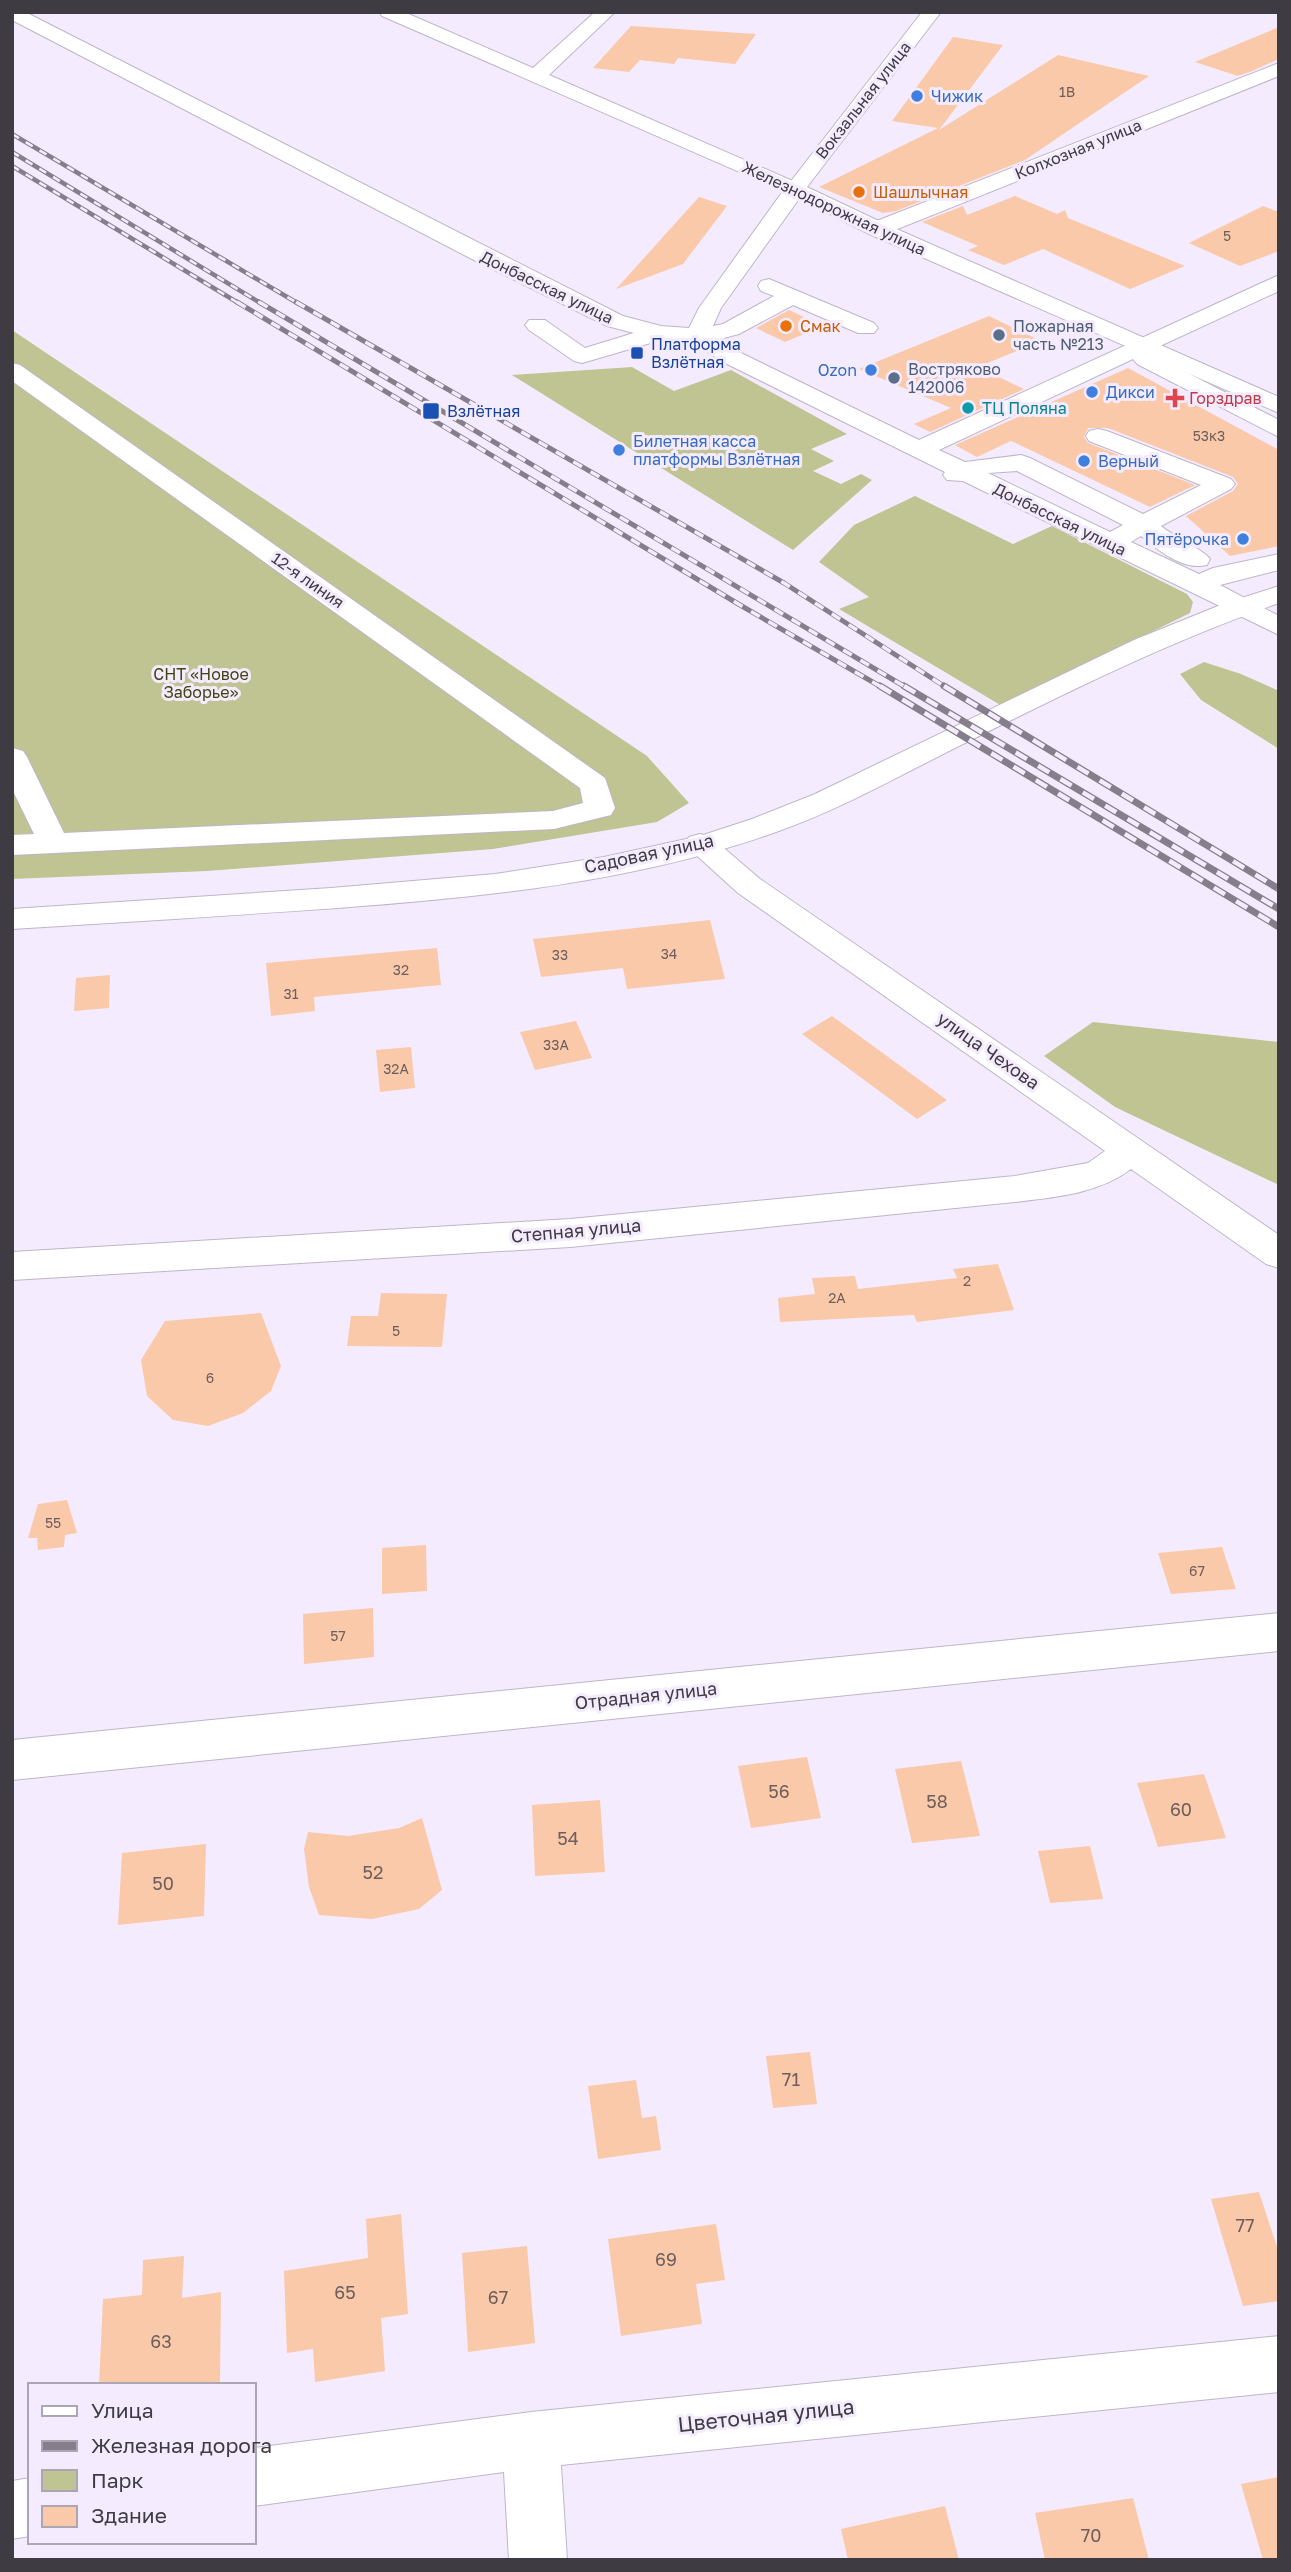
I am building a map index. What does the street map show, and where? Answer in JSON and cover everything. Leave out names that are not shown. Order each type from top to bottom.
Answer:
[{"type":"street","name":"Железнодорожная улица","points":[[388,12],[795,189],[1144,352],[1279,406]]},
{"type":"street","points":[[535,77],[606,12]]},
{"type":"street","name":"Вокзальная улица","points":[[701,336],[700,330],[710,308],[795,189],[932,12]]},
{"type":"street","name":"Донбасская улица","points":[[12,13],[590,309],[625,324],[660,333],[701,336]]},
{"type":"street","name":"Колхозная улица","points":[[877,229],[1274,74]]},
{"type":"street","points":[[735,273],[866,328]]},
{"type":"street","points":[[918,450],[1144,352],[1279,282]]},
{"type":"street","points":[[701,336],[731,329],[792,296]]},
{"type":"street","points":[[537,325],[582,356],[660,333]]},
{"type":"street","points":[[701,336],[729,356],[961,471],[1021,463],[1142,523],[1168,545],[1223,574]]},
{"type":"street","points":[[1144,352],[1279,430]]},
{"type":"street","name":"12-я линия","points":[[12,370],[594,784],[599,795],[600,808],[554,820],[53,842]]},
{"type":"street","points":[[1097,436],[1222,484],[1142,523],[1110,542]]},
{"type":"street","name":"Донбасская улица","points":[[961,471],[947,484],[979,505],[1018,522],[1044,511],[1198,584],[1238,608],[1279,627]]},
{"type":"street","points":[[1198,584],[1223,574],[1279,562]]},
{"type":"street","name":"Садовая улица","points":[[12,919],[474,886],[634,860],[700,844],[761,827],[813,806],[1178,630],[1279,594]]},
{"type":"street","points":[[12,757],[53,842],[12,845]]},
{"type":"street","name":"улица Чехова","points":[[700,844],[749,886],[1279,1254]]},
{"type":"street","name":"Степная улица","points":[[12,1266],[516,1237],[1015,1189],[1065,1182],[1100,1173],[1130,1151]]},
{"type":"street","name":"Отрадная улица","points":[[12,1760],[1279,1632]]},
{"type":"street","name":"Цветочная улица","points":[[256,2477],[531,2440],[1279,2364]]},
{"type":"street","points":[[531,2440],[538,2560]]},
{"type":"green space","name":"СНТ «Новое Заборье»","points":[[12,330],[647,756],[689,803],[657,822],[493,849],[207,871],[12,879]]},
{"type":"green space","points":[[632,367],[674,391],[731,370],[847,434],[811,449],[834,461],[813,471],[841,484],[861,474],[872,480],[793,550],[512,375]]},
{"type":"green space","points":[[915,496],[1013,544],[1052,526],[1187,594],[1193,602],[1190,613],[1002,706],[839,609],[869,597],[819,562],[854,525]]},
{"type":"green space","points":[[1204,662],[1241,674],[1279,691],[1279,749],[1201,700],[1180,674]]},
{"type":"green space","points":[[1093,1022],[1279,1042],[1279,1185],[1115,1107],[1044,1056]]},
{"type":"building","points":[[631,26],[756,34],[735,64],[678,58],[674,64],[640,60],[629,72],[593,68]]},
{"type":"building","points":[[1279,27],[1279,59],[1252,71],[1238,76],[1195,62]]},
{"type":"building","points":[[953,37],[1003,45],[939,130],[1058,55],[1149,76],[1025,160],[896,211],[883,213],[819,187],[938,128],[892,121]]},
{"type":"building","points":[[1015,196],[1057,214],[1065,210],[1068,218],[1185,266],[1130,289],[1043,249],[1004,265],[968,250],[978,246],[922,222],[963,206],[967,215]]},
{"type":"building","points":[[699,197],[727,206],[683,264],[616,289]]},
{"type":"building","points":[[1263,206],[1279,212],[1279,251],[1240,266],[1189,243]]},
{"type":"building","points":[[789,310],[823,326],[785,342],[756,328]]},
{"type":"building","points":[[989,316],[1041,341],[978,367],[1024,389],[930,432],[914,424],[951,408],[859,369]]},
{"type":"building","points":[[1128,368],[1279,450],[1279,546],[1230,556],[1186,516],[1233,491],[1238,484],[1233,477],[1108,428],[1088,428],[1084,437],[1088,443],[1195,485],[1150,507],[1011,441],[977,457],[955,445]]},
{"type":"building","points":[[710,920],[725,979],[627,989],[623,968],[541,977],[533,939]]},
{"type":"building","points":[[437,948],[441,985],[314,997],[315,1011],[271,1016],[266,963]]},
{"type":"building","points":[[110,975],[109,1008],[74,1011],[76,978]]},
{"type":"building","points":[[832,1016],[947,1100],[917,1119],[802,1034]]},
{"type":"building","points":[[576,1021],[592,1058],[535,1070],[520,1032]]},
{"type":"building","points":[[411,1047],[415,1088],[380,1092],[376,1050]]},
{"type":"building","points":[[998,1264],[1014,1310],[917,1322],[914,1315],[780,1322],[778,1298],[815,1294],[812,1278],[855,1276],[858,1289],[957,1278],[953,1269]]},
{"type":"building","points":[[381,1293],[447,1294],[442,1347],[347,1346],[351,1316],[378,1316]]},
{"type":"building","points":[[261,1313],[281,1366],[271,1391],[243,1413],[208,1426],[173,1420],[147,1396],[141,1360],[165,1321]]},
{"type":"building","points":[[67,1500],[77,1533],[65,1535],[64,1547],[38,1550],[37,1538],[28,1538],[38,1504]]},
{"type":"building","points":[[426,1545],[427,1591],[382,1594],[382,1548]]},
{"type":"building","points":[[1222,1547],[1236,1589],[1171,1594],[1158,1553]]},
{"type":"building","points":[[373,1608],[374,1657],[304,1664],[303,1614]]},
{"type":"building","points":[[807,1757],[821,1818],[751,1828],[738,1766]]},
{"type":"building","points":[[961,1761],[980,1836],[912,1843],[895,1769]]},
{"type":"building","points":[[1204,1774],[1226,1838],[1158,1847],[1137,1783]]},
{"type":"building","points":[[600,1800],[605,1872],[535,1876],[532,1805]]},
{"type":"building","points":[[422,1818],[442,1890],[419,1909],[372,1919],[319,1915],[309,1887],[304,1849],[308,1832],[348,1836],[399,1828]]},
{"type":"building","points":[[206,1844],[204,1916],[118,1925],[122,1853]]},
{"type":"building","points":[[1090,1846],[1103,1899],[1050,1903],[1038,1851]]},
{"type":"building","points":[[810,2052],[817,2104],[773,2108],[766,2056]]},
{"type":"building","points":[[636,2080],[642,2118],[656,2116],[661,2150],[598,2159],[588,2086]]},
{"type":"building","points":[[1259,2192],[1279,2253],[1279,2301],[1243,2306],[1211,2199]]},
{"type":"building","points":[[401,2214],[408,2314],[381,2318],[385,2371],[315,2382],[313,2349],[287,2353],[284,2271],[368,2258],[366,2219]]},
{"type":"building","points":[[716,2224],[725,2280],[696,2284],[702,2324],[621,2336],[608,2239]]},
{"type":"building","points":[[527,2246],[535,2343],[468,2352],[462,2253]]},
{"type":"building","points":[[184,2256],[182,2298],[221,2292],[220,2383],[99,2383],[103,2299],[142,2295],[143,2260]]},
{"type":"building","points":[[1279,2477],[1279,2560],[1263,2560],[1241,2484]]},
{"type":"building","points":[[1133,2498],[1149,2560],[1045,2560],[1035,2513]]},
{"type":"building","points":[[945,2506],[959,2560],[848,2560],[841,2529]]},
{"type":"railway","points":[[12,134],[299,304]]},
{"type":"railway","points":[[12,152],[262,304]]},
{"type":"railway","points":[[12,166],[240,304]]},
{"type":"railway","points":[[237,302],[883,688]]},
{"type":"railway","points":[[259,302],[907,688]]},
{"type":"railway","points":[[296,302],[784,583],[947,688]]},
{"type":"railway","points":[[880,686],[1279,927]]},
{"type":"railway","points":[[904,686],[1279,909]]},
{"type":"railway","points":[[944,686],[1279,889]]},
{"type":"place","name":"Чижик","points":[[917,96]]},
{"type":"place","name":"Шашлычная","points":[[859,192]]},
{"type":"place","name":"Смак","points":[[786,326]]},
{"type":"place","name":"Пожарная часть №213","points":[[999,335]]},
{"type":"place","name":"Платформа Взлётная","points":[[637,353]]},
{"type":"place","name":"Ozon","points":[[871,370]]},
{"type":"place","name":"Востряково 142006","points":[[894,378]]},
{"type":"place","name":"Дикси","points":[[1092,392]]},
{"type":"place","name":"Горздрав","points":[[1175,398]]},
{"type":"place","name":"ТЦ Поляна","points":[[968,408]]},
{"type":"place","name":"Взлётная","points":[[431,411]]},
{"type":"place","name":"Билетная касса платформы Взлётная","points":[[619,450]]},
{"type":"place","name":"Верный","points":[[1084,461]]},
{"type":"place","name":"Пятёрочка","points":[[1243,539]]}]
